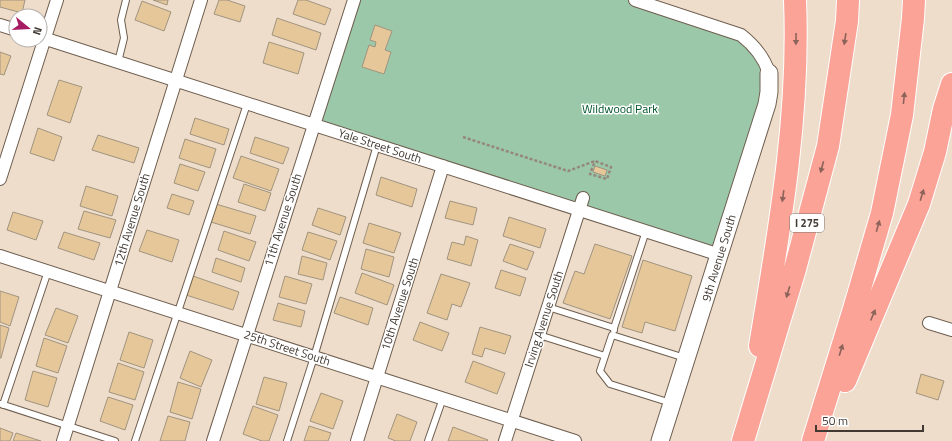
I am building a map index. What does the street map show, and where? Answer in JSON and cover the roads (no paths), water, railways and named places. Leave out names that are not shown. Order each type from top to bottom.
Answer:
[{"type":"highway","points":[[744,438],[770,288],[787,167],[795,78],[795,0]]},
{"type":"highway","name":"I 275","points":[[744,438],[795,269],[828,146],[847,21],[848,0]]},
{"type":"highway","points":[[813,441],[882,213],[902,115],[914,0]]},
{"type":"highway","points":[[819,441],[919,204],[935,152],[944,109],[952,84]]},
{"type":"street","points":[[48,23],[57,0]]},
{"type":"street","name":"12th Avenue South","points":[[64,441],[201,0]]},
{"type":"street","name":"11th Avenue South","points":[[213,441],[354,0]]},
{"type":"street","points":[[635,0],[741,35],[762,55],[769,73]]},
{"type":"street","name":"Yale Street South","points":[[48,40],[720,255]]},
{"type":"street","points":[[0,179],[39,48]]},
{"type":"street","name":"9th Avenue South","points":[[660,441],[767,104],[769,92],[769,73]]},
{"type":"street","name":"10th Avenue South","points":[[357,441],[443,166]]},
{"type":"street","name":"Irving Avenue South","points":[[506,441],[583,198]]},
{"type":"street","name":"25th Street South","points":[[0,256],[575,441]]},
{"type":"street","points":[[930,323],[952,330]]},
{"type":"lane","points":[[118,62],[124,38],[121,20],[126,0]]},
{"type":"lane","points":[[135,441],[247,104]]},
{"type":"lane","points":[[287,441],[314,357],[377,145]]},
{"type":"lane","points":[[646,231],[600,371],[610,384],[672,404]]},
{"type":"lane","points":[[48,271],[2,404],[115,441]]},
{"type":"lane","points":[[548,307],[614,328]]},
{"type":"lane","points":[[539,335],[605,356]]},
{"type":"lane","points":[[612,335],[673,355],[687,358]]},
{"type":"lane","points":[[428,441],[443,398]]},
{"type":"park label","name":"Wildwood Park","points":[[620,109]]}]
